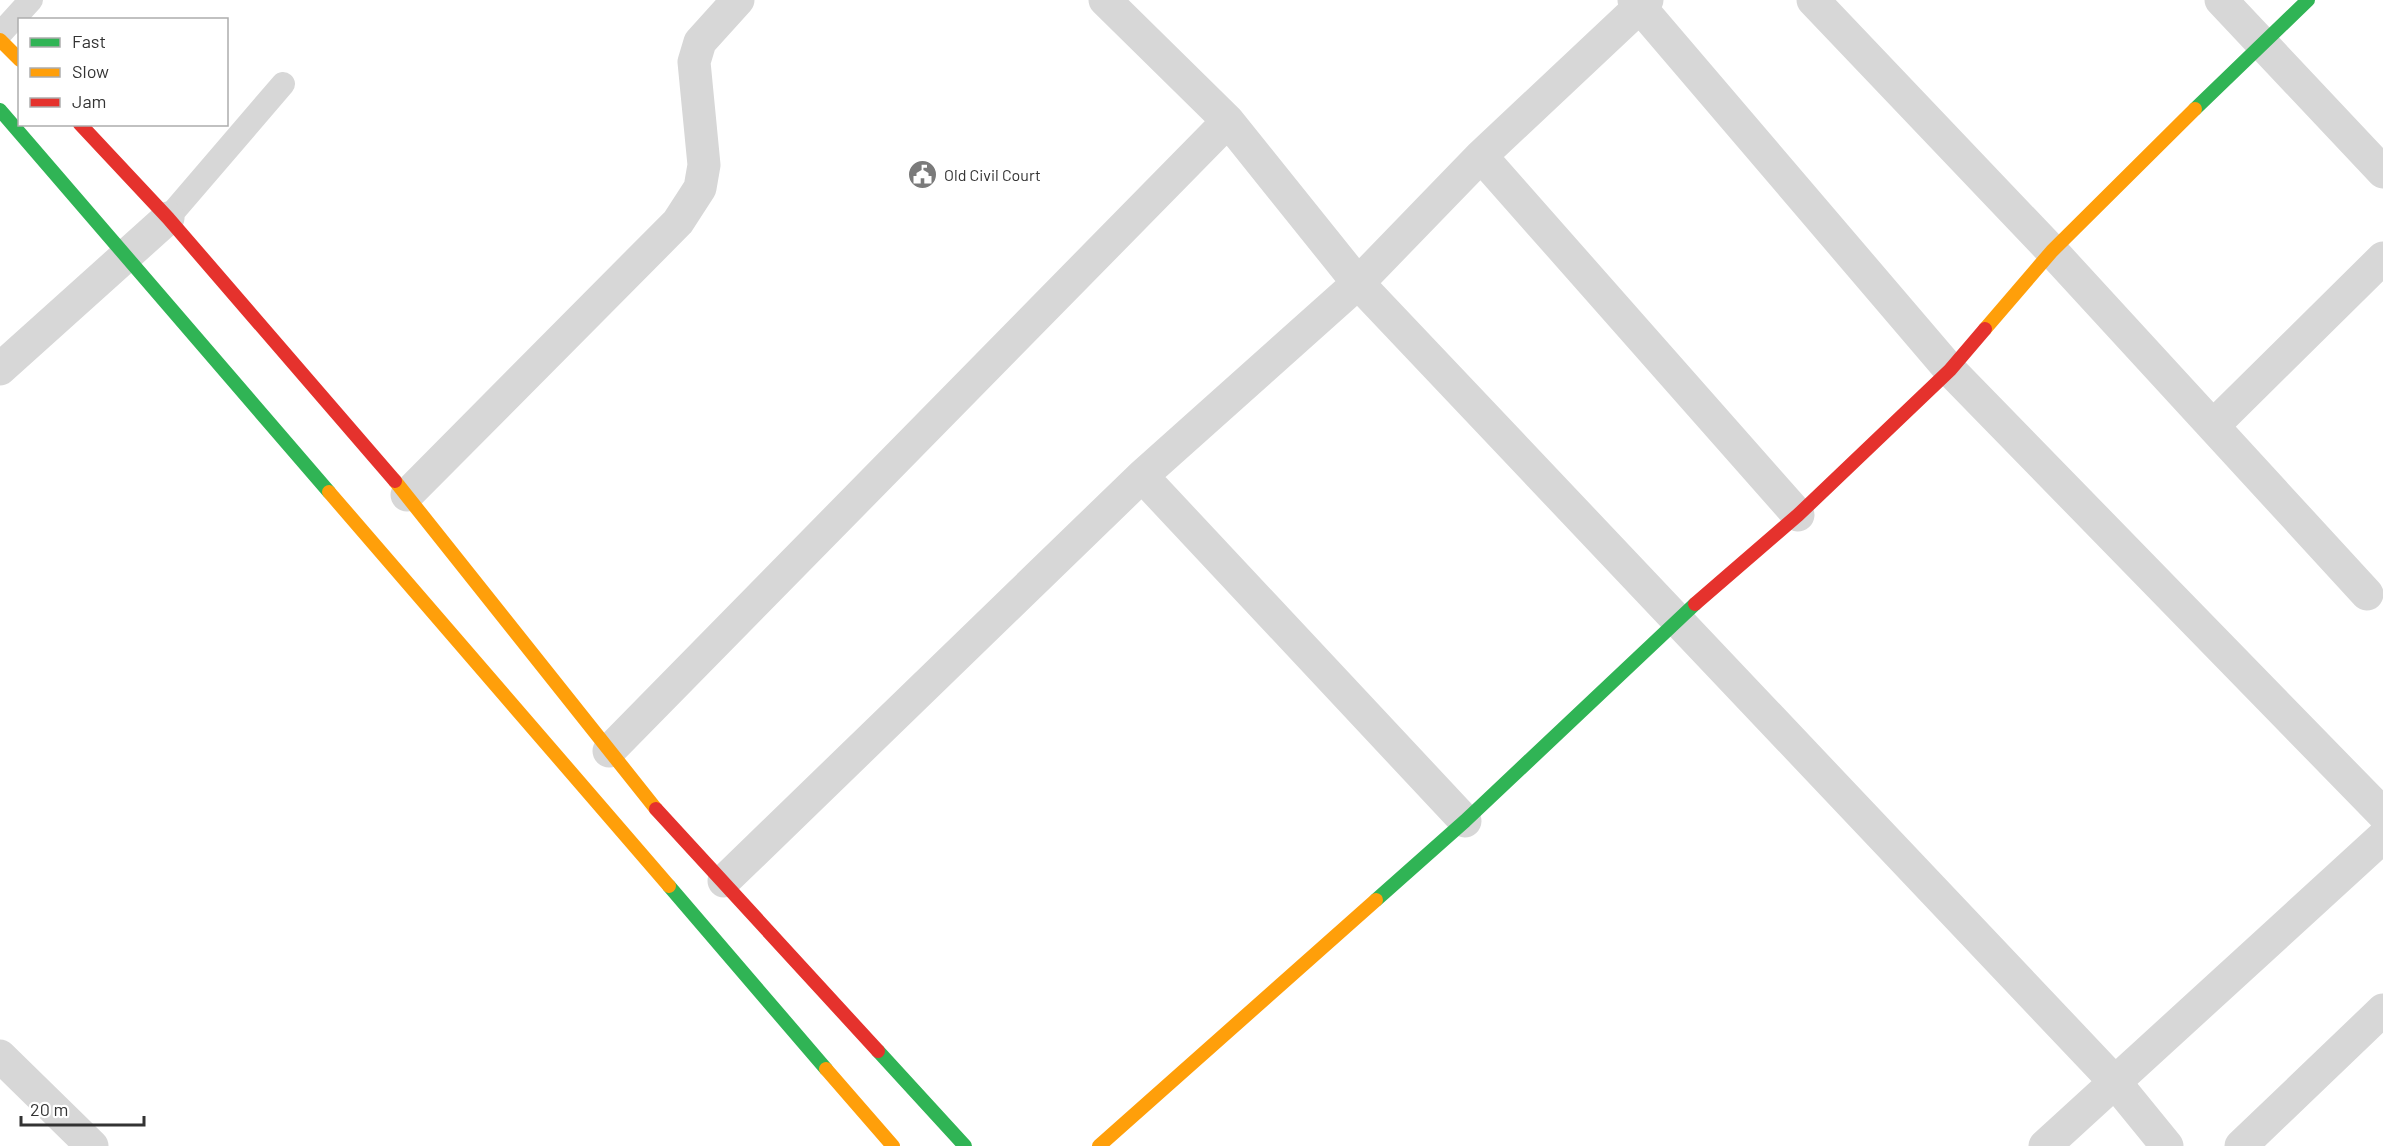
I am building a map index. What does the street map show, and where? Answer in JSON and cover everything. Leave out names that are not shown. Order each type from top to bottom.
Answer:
[{"type":"street","points":[[407,495],[678,222],[700,188],[704,165],[694,62],[700,42],[738,0]]},
{"type":"street","points":[[1105,0],[1228,121],[1358,283],[2114,1081],[2167,1146]]},
{"type":"street","points":[[1813,0],[2052,251],[2367,594]]},
{"type":"street","points":[[2221,0],[2383,172]]},
{"type":"street","points":[[1099,1146],[1465,821],[1678,619],[1798,516],[1950,370],[2052,251],[2261,43],[2308,0]]},
{"type":"street","points":[[724,881],[1142,476],[1358,283],[1481,156],[1640,2],[1950,370],[2383,814]]},
{"type":"street","points":[[0,40],[18,58]]},
{"type":"street","points":[[0,110],[124,257],[893,1146]]},
{"type":"street","points":[[609,751],[1228,121]]},
{"type":"street","points":[[82,126],[168,218],[407,495],[656,809],[965,1146]]},
{"type":"street","points":[[1481,156],[1798,516]]},
{"type":"street","points":[[0,369],[168,218]]},
{"type":"street","points":[[2213,426],[2383,258]]},
{"type":"street","points":[[1142,476],[1465,821]]},
{"type":"street","points":[[2045,1146],[2383,837]]},
{"type":"street","points":[[2241,1146],[2383,1010]]},
{"type":"street","points":[[0,1056],[92,1146]]},
{"type":"lane","points":[[0,34],[31,0]]},
{"type":"lane","points":[[168,218],[283,84]]},
{"type":"traffic: fast","points":[[2195,109],[2308,0]]},
{"type":"traffic: fast","points":[[0,110],[329,492]]},
{"type":"traffic: fast","points":[[1376,900],[1465,821],[1695,604]]},
{"type":"traffic: fast","points":[[669,886],[826,1069]]},
{"type":"traffic: fast","points":[[878,1051],[965,1146]]},
{"type":"traffic: slow","points":[[0,40],[18,58]]},
{"type":"traffic: slow","points":[[1985,329],[2052,251],[2195,109]]},
{"type":"traffic: slow","points":[[395,481],[656,809]]},
{"type":"traffic: slow","points":[[329,492],[669,886]]},
{"type":"traffic: slow","points":[[1099,1146],[1376,900]]},
{"type":"traffic: slow","points":[[826,1069],[893,1146]]},
{"type":"traffic: jam","points":[[82,126],[168,218],[395,481]]},
{"type":"traffic: jam","points":[[1695,604],[1798,515],[1950,370],[1985,329]]},
{"type":"traffic: jam","points":[[656,809],[878,1051]]},
{"type":"place","name":"Old Civil Court","points":[[923,174]]}]
